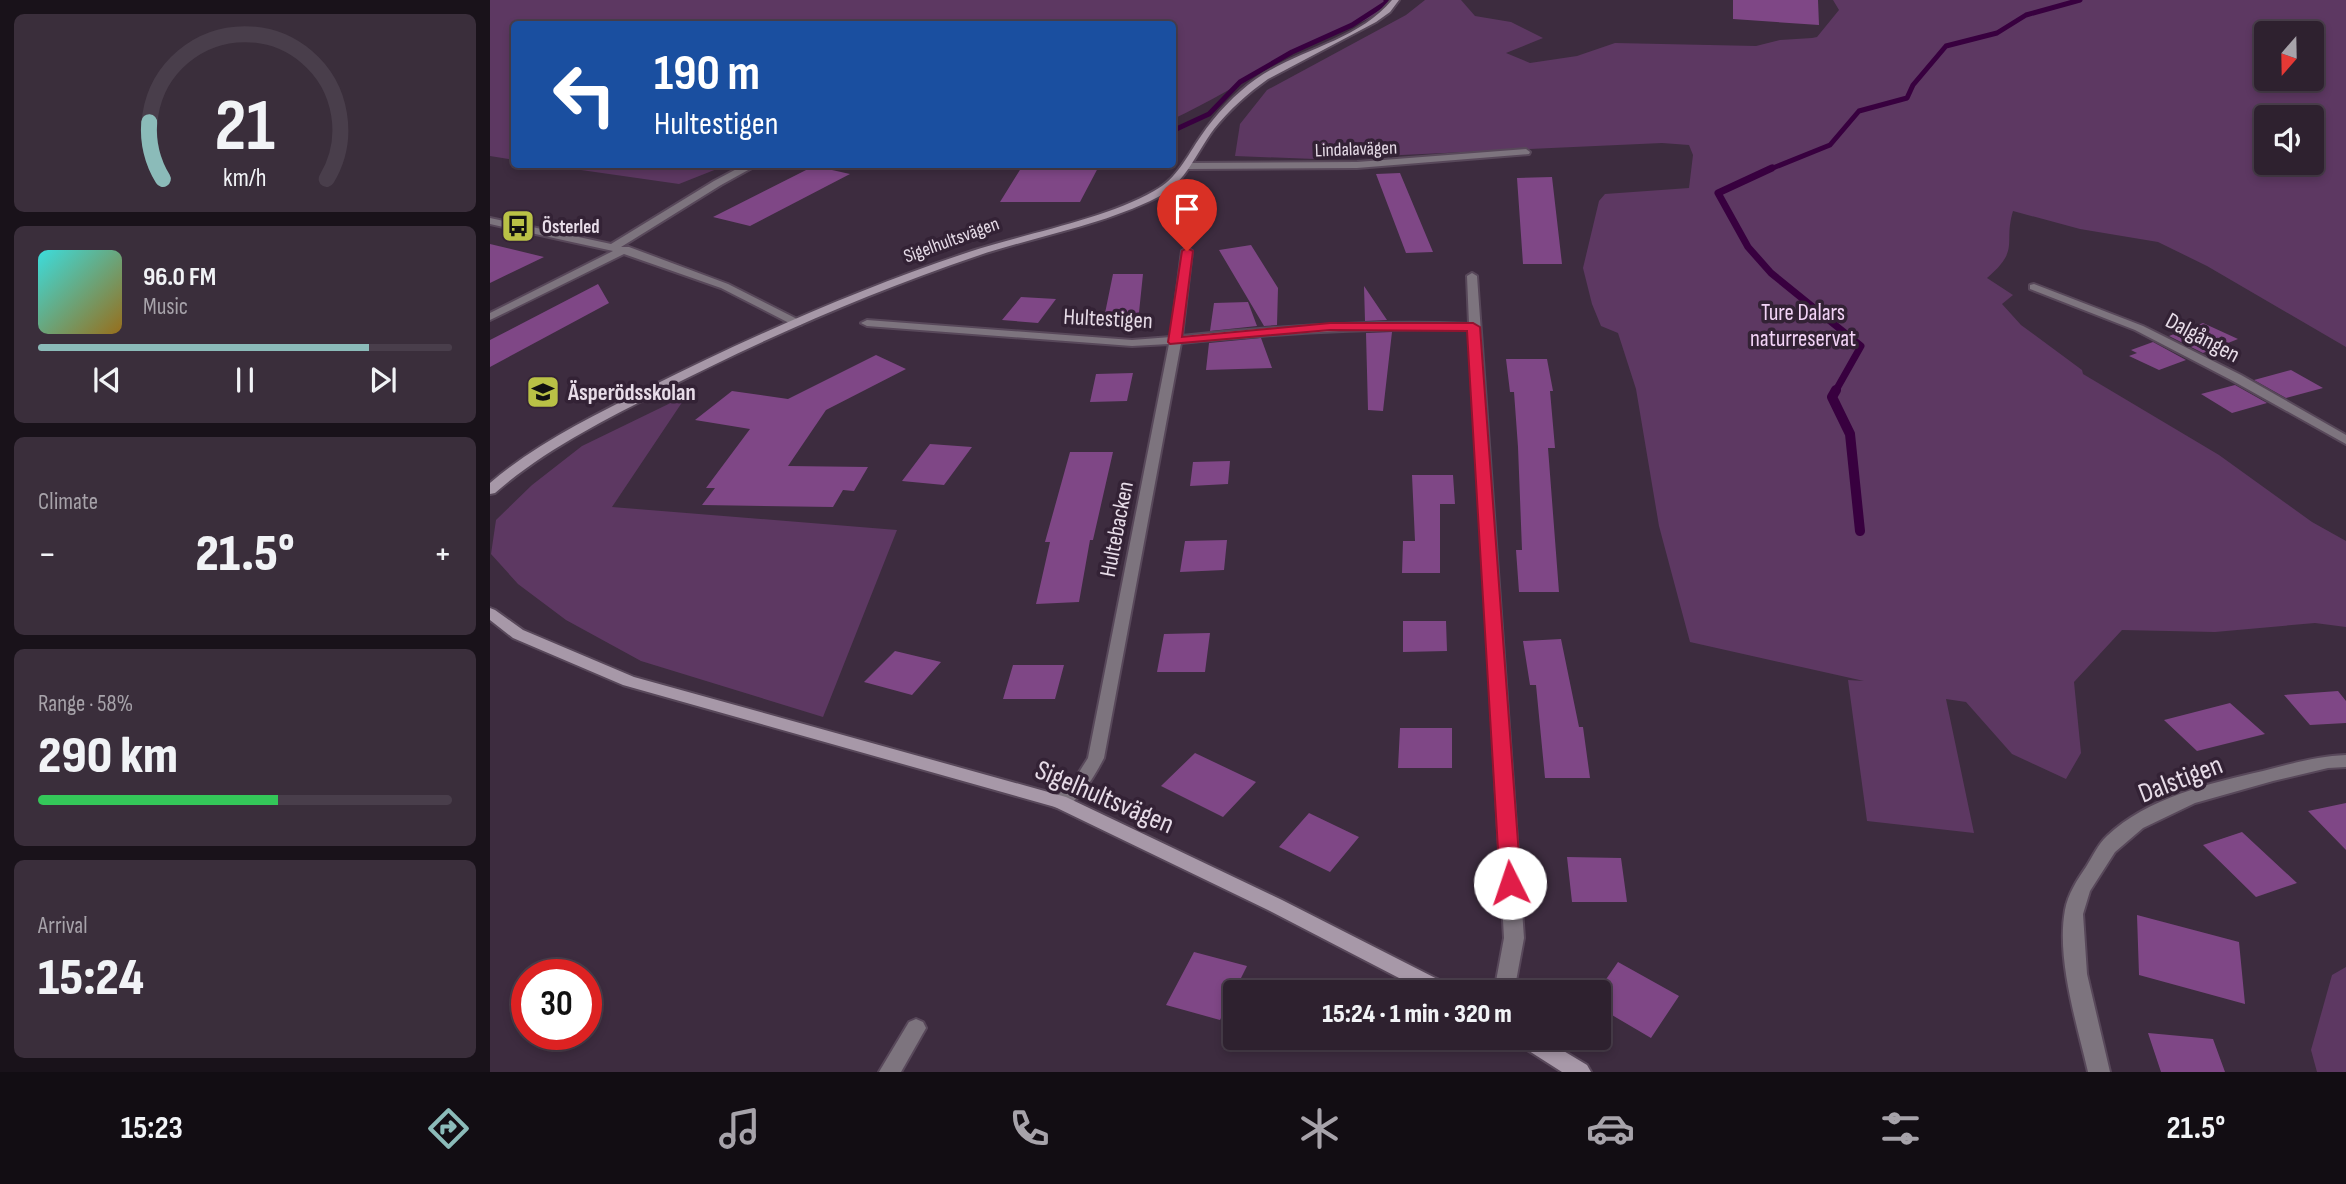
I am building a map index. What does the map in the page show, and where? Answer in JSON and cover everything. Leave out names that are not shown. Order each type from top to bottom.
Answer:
[{"type":"street","name":"Sigelhultsvägen","points":[[490,490],[532,458],[594,421],[716,359],[797,323],[981,251],[1154,196],[1173,184],[1211,128],[1247,90],[1285,65],[1365,25],[1392,7],[1396,0]]},
{"type":"street","name":"Lindalavägen","points":[[1187,166],[1399,165],[1526,152]]},
{"type":"street","points":[[490,317],[620,248],[706,187],[746,168]]},
{"type":"street","points":[[490,221],[620,248],[737,292],[797,323]]},
{"type":"street","name":"Hultebacken","points":[[1060,802],[1082,782],[1096,758],[1175,342],[1187,251]]},
{"type":"street","points":[[1472,276],[1473,327],[1514,939],[1506,980]]},
{"type":"street","name":"Dalgången","points":[[2034,287],[2139,328],[2237,378],[2346,440]]},
{"type":"street","name":"Hultestigen","points":[[867,323],[1132,343],[1175,342],[1250,332],[1330,327],[1473,327]]},
{"type":"street","name":"Sigelhultsvägen","points":[[490,613],[518,634],[629,681],[1060,802],[1275,905],[1421,980]]},
{"type":"street","name":"Dalstigen","points":[[2099,1072],[2083,1004],[2074,942],[2074,911],[2086,880],[2112,842],[2148,816],[2220,789],[2328,762],[2346,761]]},
{"type":"street","points":[[890,1072],[916,1028]]},
{"type":"street","points":[[1544,1050],[1580,1072]]},
{"type":"green space","points":[[490,0],[1387,0],[1380,10],[1369,18],[1300,50],[1176,117],[1176,21],[511,21],[511,160],[490,156]]},
{"type":"green space","name":"Ture Dalars naturreservat","points":[[1425,0],[1461,0],[1475,16],[1511,22],[1543,38],[1506,53],[1530,63],[1577,56],[1615,43],[1756,46],[1780,40],[1817,37],[1839,10],[1833,0],[2346,0],[2346,347],[2207,266],[2158,242],[2080,229],[2013,211],[2008,253],[1987,278],[2013,295],[2002,304],[2021,325],[2082,370],[2083,374],[2219,455],[2312,522],[2346,541],[2346,627],[2315,623],[2215,632],[2122,630],[2074,682],[2081,753],[2066,779],[2012,754],[1966,702],[1946,699],[1974,833],[1867,821],[1848,680],[1864,681],[1690,642],[1659,526],[1636,389],[1618,333],[1601,326],[1592,304],[1583,268],[1599,201],[1605,194],[1689,188],[1693,155],[1689,145],[1662,143],[1315,159],[1235,156],[1240,124],[1267,90],[1406,15]]},
{"type":"green space","points":[[567,168],[719,168],[679,184]]},
{"type":"green space","points":[[687,395],[612,507],[897,530],[823,717],[641,661],[566,620],[518,584],[491,554],[496,520],[532,485],[582,446]]},
{"type":"green space","points":[[2346,967],[2346,1072],[2317,1072],[2311,1050],[2332,975]]},
{"type":"building","points":[[1733,0],[1818,0],[1819,25],[1733,19]]},
{"type":"building","points":[[810,168],[850,174],[750,226],[713,217]]},
{"type":"building","points":[[1021,168],[1098,168],[1080,202],[1000,202]]},
{"type":"building","points":[[1400,173],[1433,252],[1406,253],[1376,174]]},
{"type":"building","points":[[1552,177],[1562,264],[1523,264],[1517,178]]},
{"type":"building","points":[[490,244],[544,257],[490,283]]},
{"type":"building","points":[[1251,245],[1278,288],[1277,325],[1264,326],[1219,250]]},
{"type":"building","points":[[1113,274],[1143,274],[1138,322],[1103,323]]},
{"type":"building","points":[[598,284],[609,303],[490,367],[490,340]]},
{"type":"building","points":[[1364,286],[1387,320],[1365,321]]},
{"type":"building","points":[[1021,297],[1056,299],[1038,323],[1002,320]]},
{"type":"building","points":[[1248,302],[1257,326],[1210,331],[1214,303]]},
{"type":"building","points":[[2203,323],[2238,339],[2203,353],[2169,336]]},
{"type":"building","points":[[1392,332],[1383,411],[1368,410],[1366,333]]},
{"type":"building","points":[[1261,338],[1272,368],[1206,370],[1209,343]]},
{"type":"building","points":[[2153,342],[2186,360],[2159,370],[2129,356],[2137,353],[2131,350]]},
{"type":"building","points":[[876,355],[906,369],[826,410],[788,466],[868,467],[854,491],[843,490],[833,507],[702,505],[715,488],[706,488],[750,429],[695,420],[732,391],[788,399]]},
{"type":"building","points":[[1506,359],[1547,359],[1553,391],[1550,391],[1555,448],[1548,448],[1559,592],[1519,592],[1516,550],[1522,550],[1518,447],[1514,392],[1510,392]]},
{"type":"building","points":[[2291,370],[2323,388],[2286,398],[2254,380]]},
{"type":"building","points":[[1133,373],[1127,401],[1090,402],[1096,374]]},
{"type":"building","points":[[2235,385],[2267,403],[2232,413],[2201,394]]},
{"type":"building","points":[[930,444],[972,447],[944,485],[902,481]]},
{"type":"building","points":[[1070,452],[1113,452],[1093,540],[1090,540],[1079,602],[1036,604],[1050,542],[1045,542]]},
{"type":"building","points":[[1230,461],[1228,484],[1190,486],[1193,462]]},
{"type":"building","points":[[1412,475],[1453,475],[1455,504],[1440,504],[1440,573],[1402,573],[1403,541],[1415,541]]},
{"type":"building","points":[[1227,540],[1224,570],[1180,572],[1185,541]]},
{"type":"building","points":[[1403,621],[1446,621],[1447,651],[1403,652]]},
{"type":"building","points":[[1210,633],[1205,672],[1157,672],[1164,634]]},
{"type":"building","points":[[1561,639],[1579,727],[1583,727],[1590,778],[1545,778],[1536,685],[1530,685],[1523,641]]},
{"type":"building","points":[[895,651],[941,662],[912,695],[864,682]]},
{"type":"building","points":[[1013,665],[1064,665],[1055,699],[1003,699]]},
{"type":"building","points":[[2338,691],[2346,701],[2346,723],[2310,725],[2284,695]]},
{"type":"building","points":[[2230,703],[2265,734],[2197,751],[2164,720]]},
{"type":"building","points":[[1400,728],[1452,728],[1452,768],[1398,768]]},
{"type":"building","points":[[1195,753],[1256,782],[1223,817],[1161,786]]},
{"type":"building","points":[[2346,803],[2346,850],[2308,811]]},
{"type":"building","points":[[1309,813],[1359,837],[1330,872],[1279,847]]},
{"type":"building","points":[[2242,832],[2297,883],[2256,897],[2203,845]]},
{"type":"building","points":[[1567,857],[1621,858],[1627,902],[1572,902]]},
{"type":"building","points":[[2137,915],[2239,942],[2245,1004],[2139,975]]},
{"type":"building","points":[[1194,952],[1247,966],[1240,980],[1223,980],[1223,1014],[1220,1020],[1166,1005]]},
{"type":"building","points":[[1618,962],[1679,996],[1651,1038],[1611,1014],[1611,980],[1606,980]]},
{"type":"building","points":[[2148,1033],[2213,1039],[2225,1072],[2161,1072]]},
{"type":"waterway","points":[[1176,129],[1209,114],[1240,82],[1292,52],[1352,25],[1386,3],[1386,0]]},
{"type":"waterway","points":[[1768,170],[1830,145],[1859,111],[1907,98],[1913,85],[1946,46],[1997,33],[2026,15],[2080,0]]},
{"type":"waterway","points":[[1772,168],[1718,193],[1748,247],[1771,273],[1861,346],[1835,392]]},
{"type":"waterway","points":[[1836,390],[1832,397],[1850,434],[1860,531]]},
{"type":"place","name":"Österled","points":[[518,226]]},
{"type":"place","name":"Äsperödsskolan","points":[[543,392]]},
{"type":"route","points":[[1187,251],[1175,342],[1250,332],[1330,327],[1473,327],[1510,883]]}]
